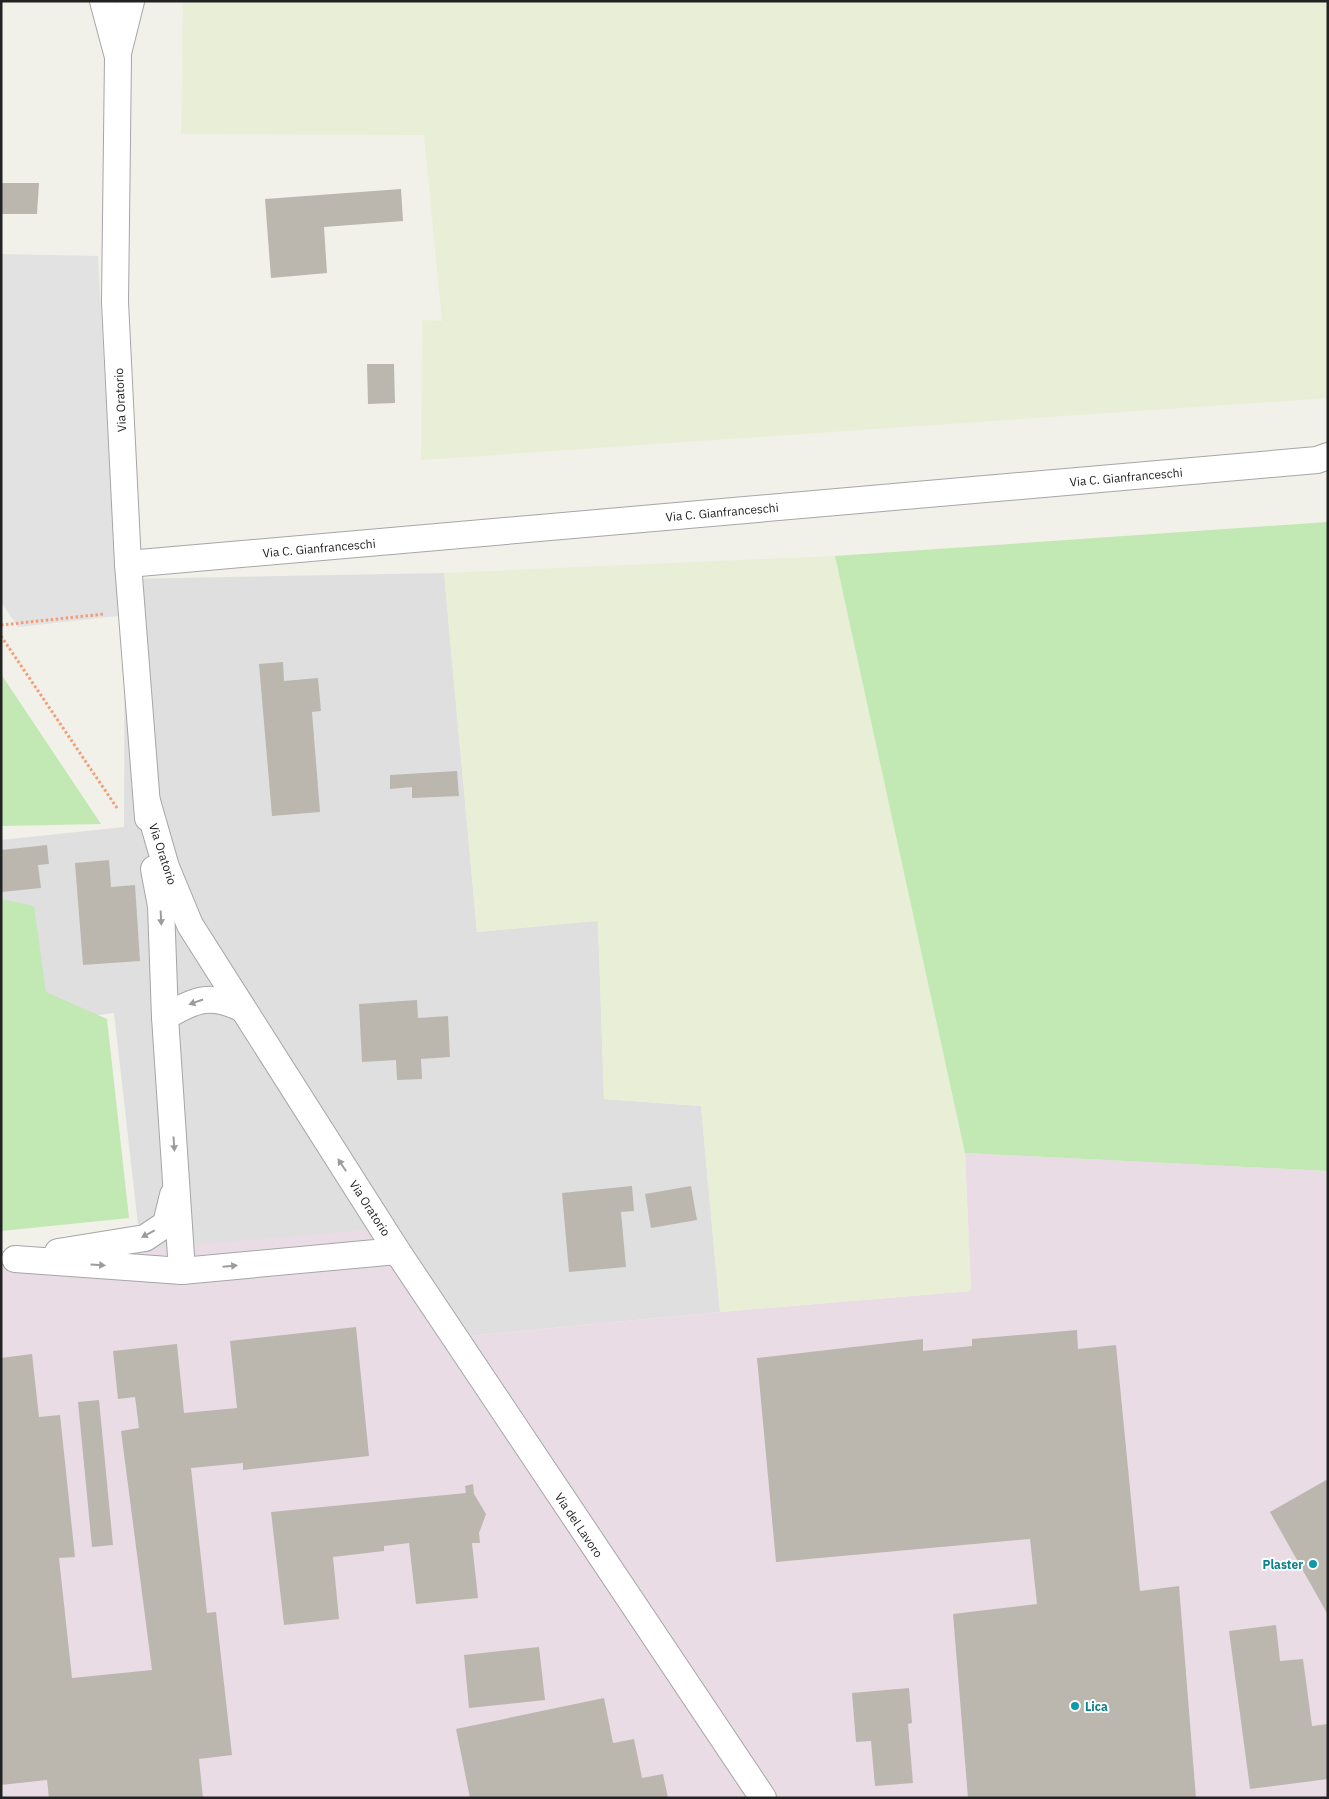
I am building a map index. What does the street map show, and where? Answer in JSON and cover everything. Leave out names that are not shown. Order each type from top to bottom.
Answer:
[{"type":"street","name":"Via Oratorio","points":[[103,1],[118,56],[115,302],[128,564],[149,839],[161,906],[165,1017],[182,1271]]},
{"type":"street","points":[[118,56],[131,1]]},
{"type":"street","name":"Via C. Gianfranceschi","points":[[128,564],[1324,460]]},
{"type":"street","name":"Via Oratorio","points":[[8,1260],[182,1271],[397,1250],[190,925],[166,868],[147,800]]},
{"type":"street","points":[[165,1017],[181,1007],[204,999],[225,1001],[243,1009]]},
{"type":"street","name":"Via Oratorio","points":[[8,1260],[145,1238],[166,1224],[176,1180]]},
{"type":"street","name":"Via del Lavoro","points":[[397,1250],[763,1798]]},
{"type":"path","points":[[1,625],[132,610]]},
{"type":"path","points":[[1,636],[116,806],[119,814]]},
{"type":"shaded area","points":[[1,254],[98,256],[118,616],[18,627],[1,602]]},
{"type":"shaded area","points":[[444,573],[477,932],[598,920],[604,1099],[701,1106],[720,1312],[458,1337],[141,1251],[114,1013],[1,1027],[1,840],[124,827],[125,579]]},
{"type":"shaded area","points":[[965,1153],[1328,1171],[1328,1798],[1,1798],[1,1262],[391,1228],[458,1337],[720,1312],[971,1291]]},
{"type":"green space","points":[[183,1],[1328,1],[1328,398],[421,460],[422,320],[442,321],[424,135],[181,134]]},
{"type":"green space","points":[[1328,522],[1328,1171],[965,1153],[835,556]]},
{"type":"green space","points":[[835,556],[965,1153],[971,1291],[720,1312],[701,1106],[604,1099],[598,921],[477,932],[444,573]]},
{"type":"green space","points":[[1,674],[101,824],[1,826]]},
{"type":"green space","points":[[1,899],[34,906],[46,992],[107,1019],[129,1218],[1,1231]]},
{"type":"building","points":[[1,183],[39,183],[37,214],[1,214]]},
{"type":"building","points":[[401,189],[403,221],[324,227],[327,273],[271,278],[265,199]]},
{"type":"building","points":[[367,364],[394,364],[395,403],[368,404]]},
{"type":"building","points":[[283,662],[284,681],[318,678],[321,711],[312,712],[320,812],[272,816],[259,664]]},
{"type":"building","points":[[457,771],[459,796],[412,798],[412,787],[390,789],[390,775]]},
{"type":"building","points":[[47,845],[49,864],[38,865],[41,888],[1,892],[1,850]]},
{"type":"building","points":[[109,860],[111,887],[135,885],[140,961],[83,965],[75,863]]},
{"type":"building","points":[[417,1000],[418,1018],[448,1016],[450,1057],[421,1059],[422,1079],[397,1080],[396,1060],[362,1062],[359,1004]]},
{"type":"building","points":[[632,1186],[634,1211],[621,1212],[626,1267],[569,1272],[562,1193]]},
{"type":"building","points":[[691,1186],[697,1220],[651,1228],[645,1194]]},
{"type":"building","points":[[356,1327],[369,1456],[243,1470],[243,1463],[191,1468],[207,1613],[216,1612],[232,1755],[199,1759],[203,1798],[49,1798],[47,1780],[1,1785],[1,1358],[32,1354],[39,1417],[60,1415],[75,1557],[59,1558],[72,1678],[152,1670],[121,1431],[139,1428],[135,1397],[118,1399],[113,1351],[177,1344],[184,1413],[237,1408],[230,1341]]},
{"type":"building","points":[[1077,1330],[1078,1349],[1116,1345],[1140,1591],[1179,1586],[1196,1798],[968,1798],[953,1614],[1037,1604],[1030,1539],[776,1562],[757,1358],[923,1339],[923,1351],[972,1346],[972,1339]]},
{"type":"building","points":[[99,1400],[113,1545],[92,1547],[78,1402]]},
{"type":"building","name":"Plaster","points":[[1328,1479],[1328,1615],[1270,1512]]},
{"type":"building","points":[[473,1484],[474,1494],[486,1514],[479,1533],[480,1543],[472,1543],[478,1598],[416,1604],[409,1543],[384,1546],[384,1551],[333,1557],[339,1619],[284,1625],[271,1512],[466,1493],[465,1486]]},
{"type":"building","points":[[1276,1625],[1280,1661],[1303,1659],[1312,1726],[1328,1724],[1328,1779],[1250,1789],[1229,1631]]},
{"type":"building","points":[[539,1647],[545,1700],[469,1708],[464,1655]]},
{"type":"building","points":[[909,1688],[912,1723],[908,1724],[913,1783],[875,1786],[871,1741],[856,1742],[852,1693]]},
{"type":"building","points":[[604,1698],[613,1743],[634,1739],[642,1778],[663,1774],[668,1798],[470,1798],[456,1729]]},
{"type":"place","name":"Plaster","points":[[1313,1564]]},
{"type":"place","name":"Lica","points":[[1075,1706]]}]
